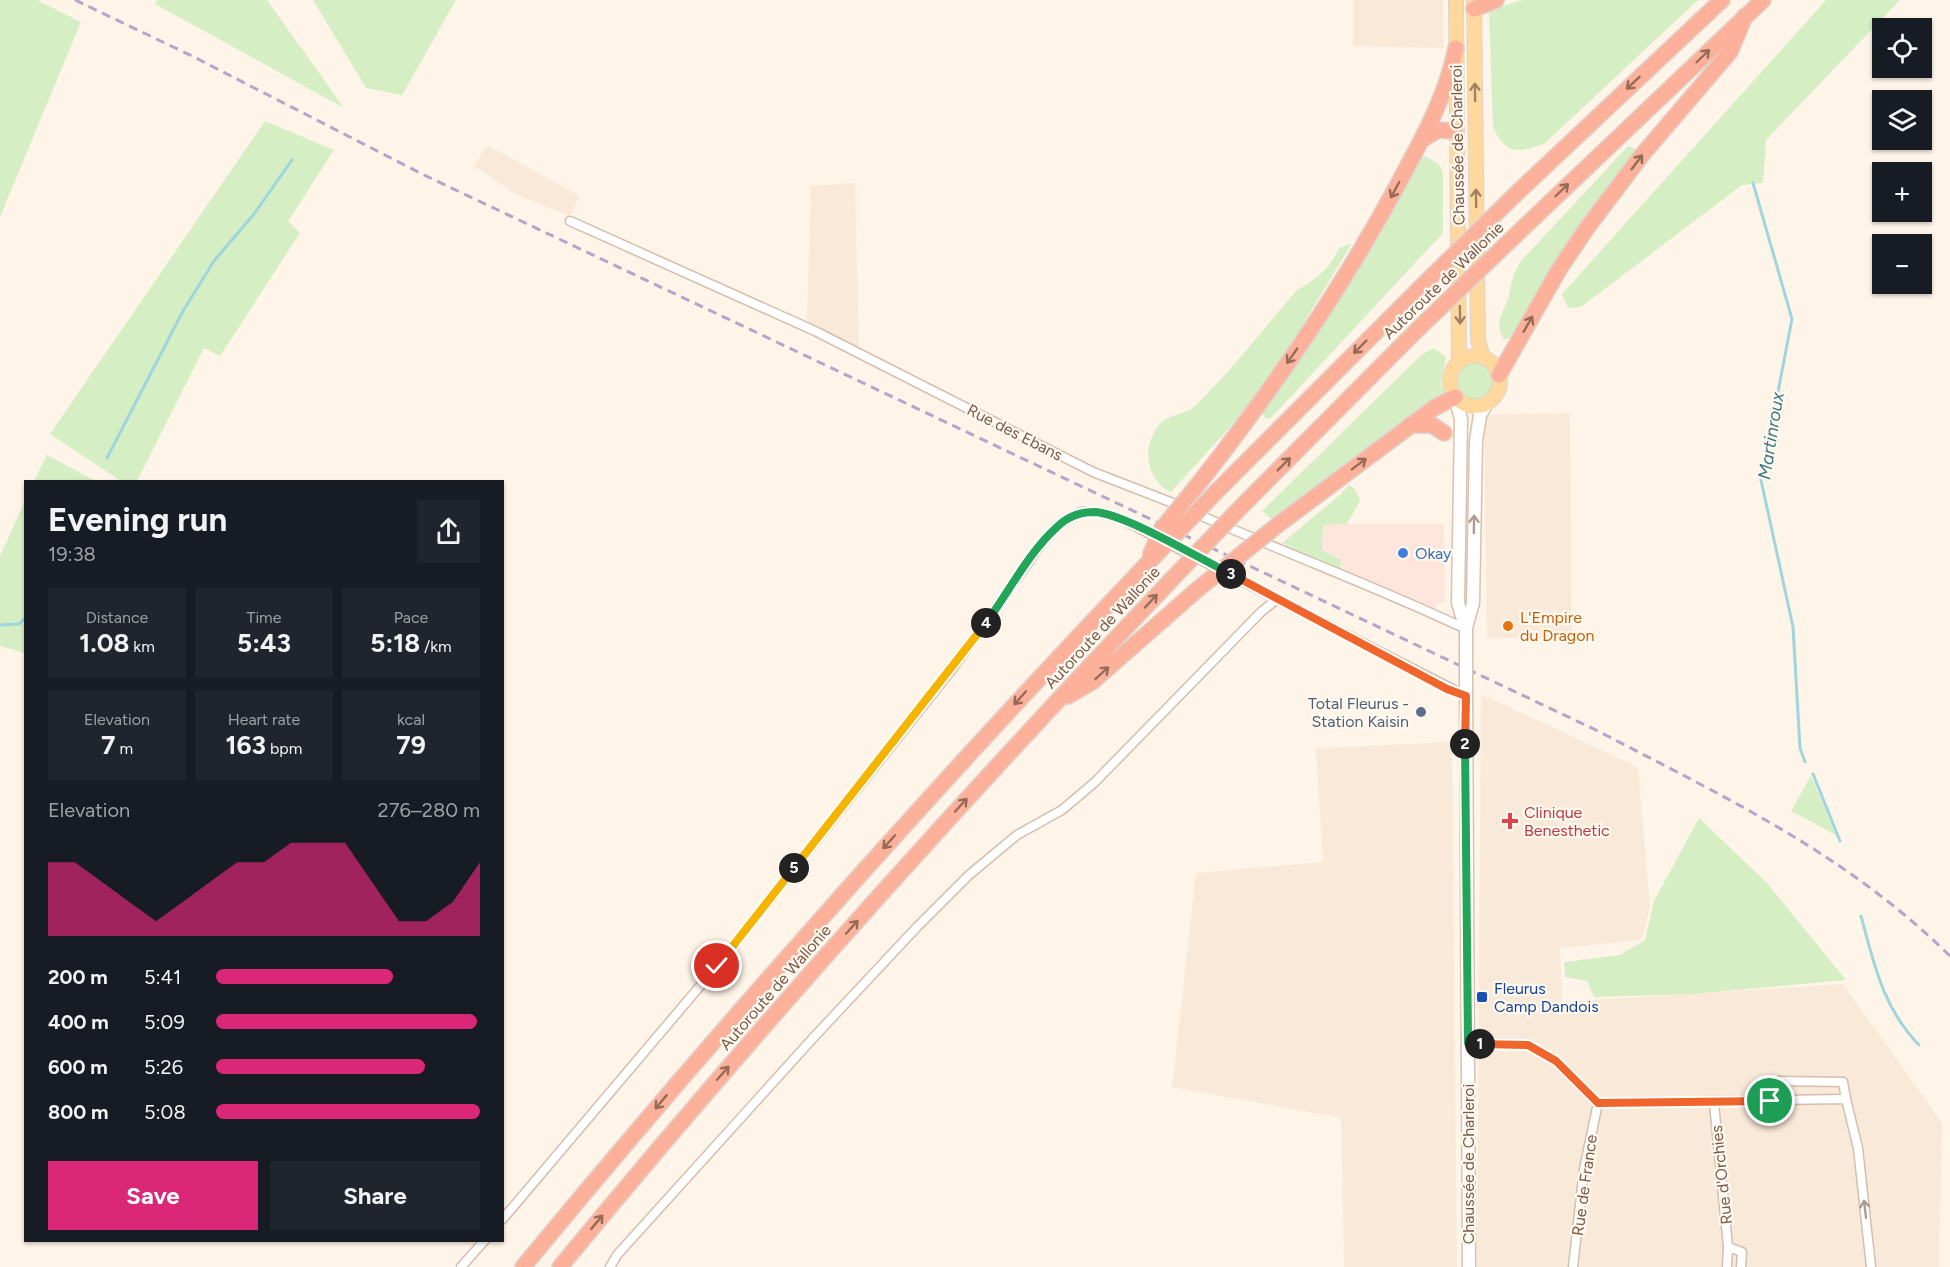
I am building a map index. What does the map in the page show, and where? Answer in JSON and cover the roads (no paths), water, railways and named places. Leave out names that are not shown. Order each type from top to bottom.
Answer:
[{"type":"highway","points":[[1474,5],[1496,0]]},
{"type":"highway","name":"Autoroute de Wallonie","points":[[523,1267],[761,985],[1030,687],[1217,491],[1417,291],[1722,0]]},
{"type":"highway","name":"Autoroute de Wallonie","points":[[560,1267],[776,1012],[1053,705],[1174,577],[1418,329],[1763,0]]},
{"type":"highway","points":[[1499,375],[1560,268],[1587,228],[1642,155],[1730,52],[1745,16]]},
{"type":"highway","points":[[1147,564],[1161,530],[1200,482],[1305,337],[1381,217],[1423,139],[1444,91],[1456,40]]},
{"type":"highway","points":[[1423,139],[1438,129],[1455,131]]},
{"type":"highway","points":[[1053,705],[1092,682],[1198,589],[1279,524],[1410,425],[1455,397]]},
{"type":"highway","points":[[1410,425],[1432,425],[1444,433]]},
{"type":"main road","name":"Chaussée de Charleroi","points":[[1456,0],[1455,131],[1459,362]]},
{"type":"main road","name":"Chaussée de Charleroi","points":[[1474,5],[1478,340],[1483,357]]},
{"type":"main road","points":[[1456,40],[1463,20],[1474,5]]},
{"type":"main road","points":[[1455,131],[1467,139],[1475,151]]},
{"type":"main road","points":[[1470,356],[1483,357],[1496,367],[1499,375],[1498,391],[1480,415],[1476,441],[1473,603],[1466,635],[1458,603],[1461,419],[1451,390],[1450,375],[1459,362],[1470,356]]},
{"type":"main road","points":[[1455,397],[1470,405],[1488,402]]},
{"type":"main road","points":[[1444,433],[1453,444],[1456,501],[1460,515]]},
{"type":"main road","points":[[1459,558],[1474,558]]},
{"type":"main road","name":"Chaussée de Charleroi","points":[[1466,635],[1469,1267]]},
{"type":"street","name":"Rue des Ebans","points":[[570,221],[815,331],[1093,472],[1152,493],[1271,547],[1388,592],[1466,635]]},
{"type":"street","points":[[504,1218],[717,966],[953,668],[1045,539],[1058,526],[1081,513],[1111,515],[1466,696]]},
{"type":"street","points":[[610,1267],[617,1255],[748,1110],[969,875],[1017,835],[1062,810],[1095,782],[1253,620],[1277,599]]},
{"type":"street","points":[[1468,1043],[1528,1045],[1556,1061],[1598,1103],[1714,1103],[1846,1099]]},
{"type":"street","points":[[1770,1101],[1779,1080],[1843,1082],[1858,1148],[1871,1267]]},
{"type":"street","name":"Rue de France","points":[[1573,1267],[1584,1169],[1598,1103]]},
{"type":"street","name":"Rue d'Orchies","points":[[1714,1103],[1728,1247],[1727,1267]]},
{"type":"street","points":[[461,1267],[482,1242]]},
{"type":"street","name":"Rue d'Orchies","points":[[1728,1247],[1742,1252],[1741,1267]]},
{"type":"waterway","points":[[107,458],[183,311],[214,261],[254,214],[292,160]]},
{"type":"waterway","name":"Martinroux","points":[[1753,183],[1792,319],[1761,480],[1793,627],[1800,748],[1805,762]]},
{"type":"waterway","points":[[0,625],[19,624],[24,619]]},
{"type":"waterway","name":"Martinroux","points":[[1813,774],[1840,841]]},
{"type":"waterway","name":"Martinroux","points":[[1861,916],[1881,985],[1888,1001],[1919,1045]]},
{"type":"railway","points":[[75,0],[192,56],[424,175],[1598,731],[1738,804],[1826,857],[1869,887],[1950,956]]},
{"type":"place","name":"Okay","points":[[1403,553]]},
{"type":"place","name":"L'Empire du Dragon","points":[[1508,626]]},
{"type":"place","name":"Total Fleurus - Station Kaisin","points":[[1421,712]]},
{"type":"place","name":"Clinique Benesthetic","points":[[1510,821]]},
{"type":"place","name":"Fleurus Camp Dandois","points":[[1482,997]]}]
